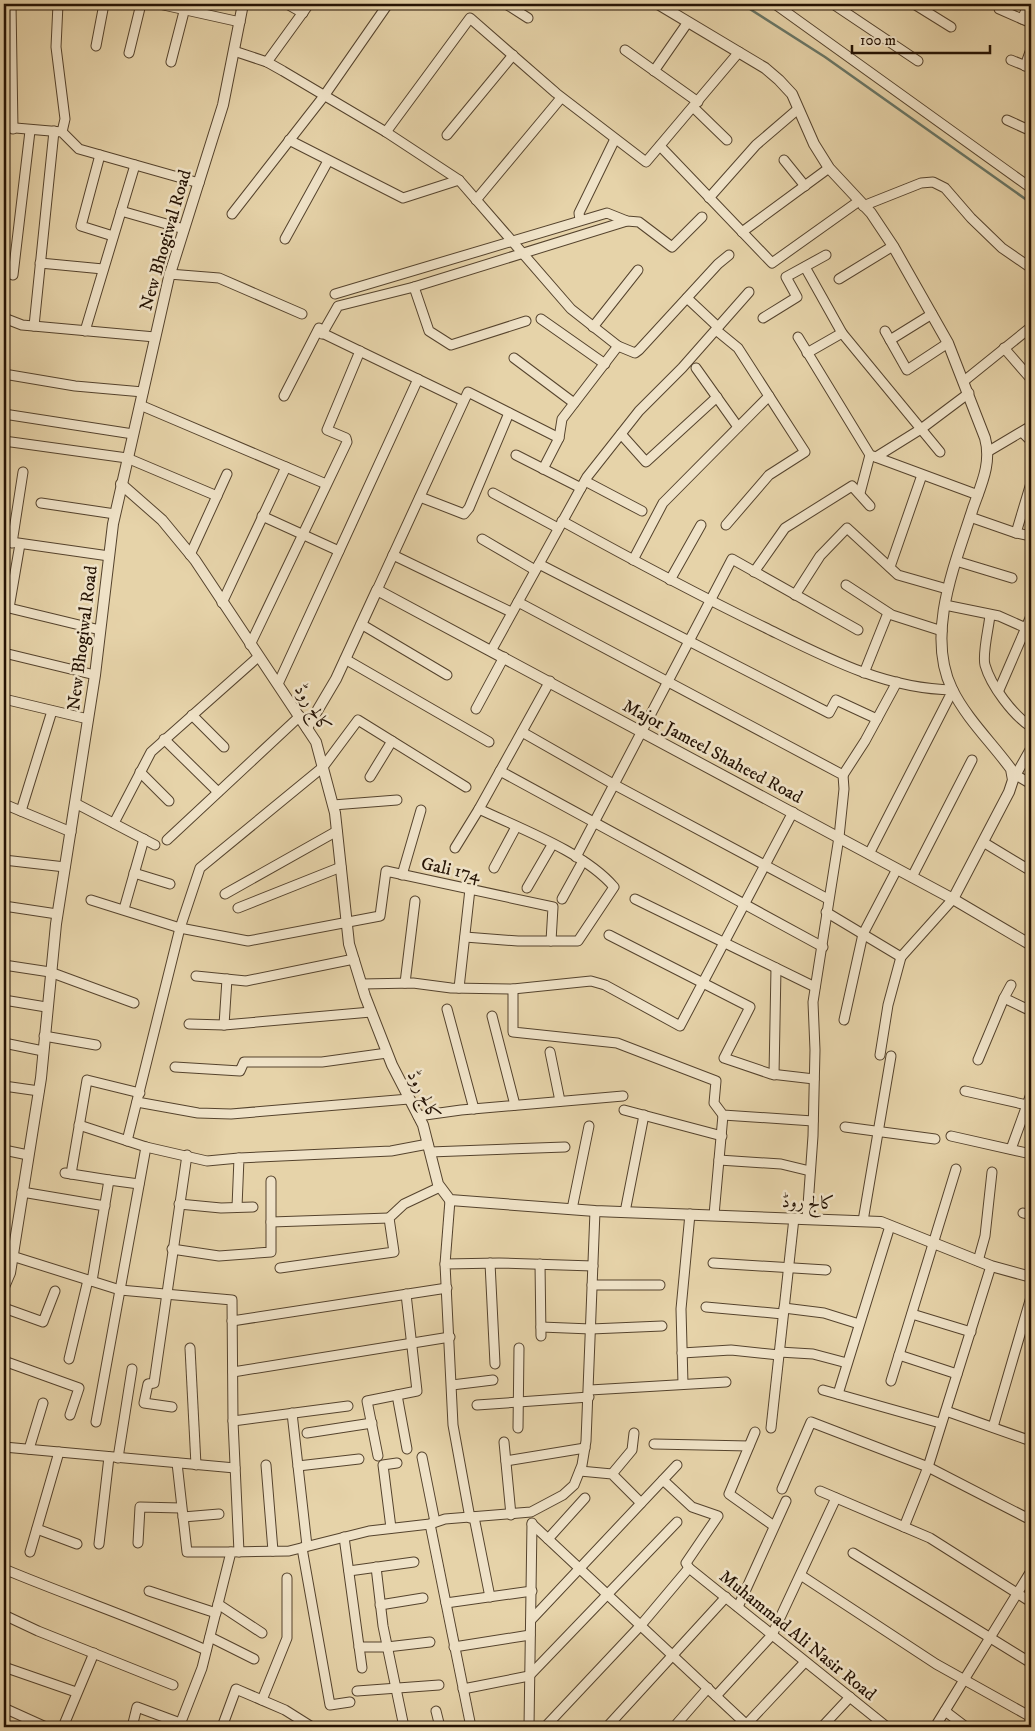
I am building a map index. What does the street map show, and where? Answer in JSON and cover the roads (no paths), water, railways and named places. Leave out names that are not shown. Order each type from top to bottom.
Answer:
[{"type":"street","points":[[11,4],[7,48],[8,128],[58,132],[79,149],[199,183]]},
{"type":"street","points":[[34,326],[40,263],[58,132],[65,119],[56,47],[58,4]]},
{"type":"street","points":[[96,46],[104,4]]},
{"type":"street","points":[[129,53],[141,4]]},
{"type":"street","points":[[160,4],[185,6],[240,22]]},
{"type":"street","name":"New Bhogiwal Road","points":[[4,1287],[10,1273],[39,1091],[50,972],[95,675],[115,514],[170,274],[222,105],[243,4]]},
{"type":"street","points":[[287,4],[303,13]]},
{"type":"street","points":[[267,62],[309,4]]},
{"type":"street","points":[[232,214],[324,96],[388,4]]},
{"type":"street","points":[[506,4],[528,18]]},
{"type":"street","points":[[658,4],[739,52],[780,80],[792,94],[814,144],[829,168],[861,204],[893,246],[948,343],[969,393],[989,451],[978,494],[947,589],[942,631],[946,674],[953,690],[1011,769],[1014,777],[1031,784]]},
{"type":"street","points":[[775,4],[787,7],[1031,188]]},
{"type":"street","points":[[833,4],[918,61]]},
{"type":"street","points":[[914,4],[950,27]]},
{"type":"street","points":[[1003,4],[1000,9],[1027,21],[1030,4]]},
{"type":"street","points":[[171,62],[185,6]]},
{"type":"street","points":[[386,132],[467,19],[473,18],[561,98],[646,162],[739,52]]},
{"type":"street","points":[[654,71],[688,22]]},
{"type":"street","points":[[1011,60],[1028,67],[1031,49]]},
{"type":"street","points":[[624,50],[654,71],[696,105],[727,140]]},
{"type":"street","points":[[234,51],[267,62],[386,132],[459,180],[572,309],[618,346],[635,353],[686,298],[730,255]]},
{"type":"street","points":[[447,135],[513,55]]},
{"type":"street","points":[[476,200],[561,98]]},
{"type":"street","points":[[710,198],[756,145],[798,109]]},
{"type":"street","points":[[1007,120],[1031,130]]},
{"type":"street","points":[[13,275],[30,131]]},
{"type":"street","points":[[580,220],[579,213],[615,139]]},
{"type":"street","points":[[289,140],[403,198],[459,180]]},
{"type":"street","points":[[660,146],[772,263],[861,204],[921,183],[933,182],[945,188],[971,218],[1002,248],[1031,268]]},
{"type":"street","points":[[100,155],[81,226],[113,236]]},
{"type":"street","points":[[784,160],[805,186]]},
{"type":"street","points":[[285,239],[328,161]]},
{"type":"street","points":[[85,331],[134,165]]},
{"type":"street","points":[[742,232],[829,168]]},
{"type":"street","points":[[121,211],[184,229]]},
{"type":"street","points":[[335,294],[607,213],[627,221],[639,222],[672,248],[702,217]]},
{"type":"street","points":[[594,216],[599,230]]},
{"type":"street","points":[[284,396],[320,331],[338,306],[414,287],[627,221]]},
{"type":"street","points":[[839,279],[893,246]]},
{"type":"street","points":[[763,318],[797,297],[786,277],[826,255]]},
{"type":"street","points":[[40,263],[103,269]]},
{"type":"street","points":[[805,267],[842,333],[940,452]]},
{"type":"street","points":[[593,327],[638,270]]},
{"type":"street","points":[[170,274],[219,278],[302,314]]},
{"type":"street","points":[[414,287],[429,331],[451,345],[526,320]]},
{"type":"street","points":[[492,651],[583,484],[639,411],[749,292]]},
{"type":"street","points":[[686,298],[738,348],[805,452],[769,475],[726,525]]},
{"type":"street","points":[[890,340],[932,314]]},
{"type":"street","points":[[4,318],[22,325],[155,337]]},
{"type":"street","points":[[541,319],[605,364]]},
{"type":"street","points":[[964,381],[1031,327]]},
{"type":"street","points":[[885,330],[907,370],[948,343]]},
{"type":"street","points":[[320,331],[463,401]]},
{"type":"street","points":[[807,353],[842,333]]},
{"type":"street","points":[[798,337],[873,456],[978,494]]},
{"type":"street","points":[[543,469],[559,438],[562,419],[618,346]]},
{"type":"street","points":[[1004,348],[1031,379]]},
{"type":"street","points":[[250,645],[347,439],[327,430],[360,352]]},
{"type":"street","points":[[514,358],[574,403]]},
{"type":"street","points":[[696,368],[738,427]]},
{"type":"street","points":[[4,374],[75,386],[142,392]]},
{"type":"street","points":[[278,684],[418,379]]},
{"type":"street","points":[[307,728],[362,624],[467,393],[470,392],[559,438]]},
{"type":"street","points":[[860,492],[873,456],[921,429],[969,393]]},
{"type":"street","points":[[633,560],[663,503],[769,396]]},
{"type":"street","points":[[621,434],[646,462],[717,397]]},
{"type":"street","points":[[140,406],[326,484]]},
{"type":"street","points":[[420,497],[464,514],[469,508],[509,413]]},
{"type":"street","points":[[4,414],[133,434]]},
{"type":"street","points":[[989,451],[1031,426]]},
{"type":"street","points":[[1022,432],[1031,441]]},
{"type":"street","points":[[4,441],[127,458],[216,496]]},
{"type":"street","points":[[516,455],[543,469],[583,484],[642,511]]},
{"type":"street","points":[[222,603],[286,467]]},
{"type":"street","points":[[23,472],[12,543],[9,608],[100,630]]},
{"type":"street","points":[[190,555],[227,474]]},
{"type":"street","points":[[890,568],[922,475]]},
{"type":"street","points":[[1016,533],[1031,483]]},
{"type":"street","name":"کالج روڈ","points":[[121,484],[162,520],[190,555],[316,742],[333,805],[347,920],[354,960],[387,1053],[418,1116],[440,1187],[450,1200],[595,1211],[881,1222],[991,1266],[1031,1277]]},
{"type":"street","points":[[754,572],[786,528],[852,486],[860,492],[870,506]]},
{"type":"street","points":[[493,493],[633,560],[710,601],[848,668],[923,690],[953,690]]},
{"type":"street","points":[[41,503],[115,514]]},
{"type":"street","points":[[262,516],[340,550]]},
{"type":"street","points":[[970,517],[1016,533],[1031,536]]},
{"type":"street","points":[[670,580],[701,525]]},
{"type":"street","points":[[795,595],[820,556],[848,528],[898,575],[947,589]]},
{"type":"street","points":[[482,539],[829,713],[836,700],[877,719]]},
{"type":"street","points":[[12,543],[110,556]]},
{"type":"street","points":[[393,555],[509,611]]},
{"type":"street","points":[[562,899],[595,822],[732,560],[858,630]]},
{"type":"street","points":[[956,561],[1012,578]]},
{"type":"street","points":[[846,585],[888,613],[942,631]]},
{"type":"street","name":"Major Jameel Shaheed Road","points":[[377,590],[793,812],[1030,943]]},
{"type":"street","points":[[518,602],[843,775]]},
{"type":"street","points":[[945,605],[990,615],[1026,628]]},
{"type":"street","points":[[864,673],[888,613]]},
{"type":"street","points":[[990,615],[985,664],[999,690],[1021,720],[1031,727]]},
{"type":"street","points":[[999,690],[1031,616]]},
{"type":"street","points":[[362,624],[447,675]]},
{"type":"street","points":[[4,653],[95,675]]},
{"type":"street","points":[[114,824],[151,752],[258,657]]},
{"type":"street","points":[[476,708],[504,657]]},
{"type":"street","points":[[345,659],[489,742]]},
{"type":"street","points":[[456,848],[550,681]]},
{"type":"street","points":[[807,1218],[814,1121],[815,987],[823,947],[826,912],[838,837],[844,789],[843,775],[897,682]]},
{"type":"street","points":[[869,854],[953,690]]},
{"type":"street","points":[[4,700],[88,719]]},
{"type":"street","points":[[21,811],[52,711]]},
{"type":"street","points":[[192,715],[224,748]]},
{"type":"street","points":[[166,840],[300,716]]},
{"type":"street","points":[[127,1140],[180,928],[200,868],[323,768],[358,720],[466,787]]},
{"type":"street","points":[[522,732],[615,785],[828,899]]},
{"type":"street","points":[[164,739],[218,792]]},
{"type":"street","points":[[370,777],[392,741]]},
{"type":"street","points":[[880,1055],[888,1005],[901,957],[953,899],[1014,777],[1031,748]]},
{"type":"street","points":[[912,877],[972,760]]},
{"type":"street","points":[[500,771],[823,947]]},
{"type":"street","points":[[140,772],[169,801]]},
{"type":"street","points":[[333,805],[397,800]]},
{"type":"street","points":[[75,803],[155,845]]},
{"type":"street","points":[[4,804],[70,832]]},
{"type":"street","points":[[465,937],[578,941],[614,887],[602,874],[580,859],[479,808]]},
{"type":"street","points":[[402,875],[421,810]]},
{"type":"street","points":[[362,984],[405,983],[459,988],[513,989],[591,981],[605,986],[680,1026],[793,812]]},
{"type":"street","points":[[494,868],[516,827]]},
{"type":"street","points":[[225,894],[337,831]]},
{"type":"street","points":[[124,909],[144,839]]},
{"type":"street","points":[[983,842],[1031,871]]},
{"type":"street","points":[[527,888],[552,845]]},
{"type":"street","points":[[4,860],[65,867]]},
{"type":"street","points":[[238,908],[341,867]]},
{"type":"street","points":[[844,1020],[863,934],[898,869]]},
{"type":"street","name":"Gali 174","points":[[347,920],[380,916],[386,871],[553,907],[550,941]]},
{"type":"street","points":[[134,874],[170,884]]},
{"type":"street","points":[[459,988],[470,889]]},
{"type":"street","points":[[635,899],[815,987]]},
{"type":"street","points":[[91,900],[180,928],[248,941],[347,920]]},
{"type":"street","points":[[405,983],[415,901]]},
{"type":"street","points":[[4,906],[58,914]]},
{"type":"street","points":[[826,912],[901,957]]},
{"type":"street","points":[[609,935],[750,1007],[724,1058],[774,1075],[814,1079]]},
{"type":"street","points":[[196,976],[246,981],[354,960]]},
{"type":"street","points":[[4,965],[50,972],[134,1003]]},
{"type":"street","points":[[774,1075],[776,968]]},
{"type":"street","points":[[224,1025],[226,979]]},
{"type":"street","points":[[978,1060],[1010,985]]},
{"type":"street","points":[[513,989],[514,1032],[617,1043],[716,1081],[714,1103],[723,1115],[714,1215]]},
{"type":"street","points":[[1004,998],[1031,1011]]},
{"type":"street","points":[[4,1000],[46,1007]]},
{"type":"street","points":[[447,1009],[474,1109]]},
{"type":"street","points":[[189,1024],[224,1025],[371,1012]]},
{"type":"street","points":[[492,1016],[515,1105]]},
{"type":"street","points":[[44,1036],[96,1045]]},
{"type":"street","points":[[4,1043],[43,1051]]},
{"type":"street","points":[[550,1052],[560,1101]]},
{"type":"street","points":[[175,1067],[240,1071],[244,1062],[322,1062],[387,1053]]},
{"type":"street","points":[[863,1221],[891,1056]]},
{"type":"street","points":[[140,1184],[68,1174],[80,1125],[87,1080],[138,1097],[198,1113],[231,1114],[409,1099]]},
{"type":"street","points":[[4,1086],[39,1091]]},
{"type":"street","points":[[965,1091],[1027,1105]]},
{"type":"street","points":[[1010,1149],[1031,1094]]},
{"type":"street","points":[[418,1116],[474,1109],[622,1096]]},
{"type":"street","points":[[624,1110],[722,1136]]},
{"type":"street","points":[[625,1212],[644,1115]]},
{"type":"street","points":[[723,1115],[814,1121]]},
{"type":"street","points":[[80,1125],[146,1147],[187,1155],[206,1161],[391,1152],[429,1148],[565,1147]]},
{"type":"street","points":[[572,1209],[589,1126]]},
{"type":"street","points":[[844,1127],[935,1139]]},
{"type":"street","points":[[951,1136],[1031,1154]]},
{"type":"street","points":[[96,1422],[146,1147]]},
{"type":"street","points":[[4,1150],[28,1155]]},
{"type":"street","points":[[144,1403],[148,1384],[154,1383],[165,1294],[187,1155]]},
{"type":"street","points":[[237,1208],[239,1158]]},
{"type":"street","points":[[719,1160],[781,1164],[810,1171]]},
{"type":"street","points":[[891,1381],[956,1169]]},
{"type":"street","points":[[978,1261],[985,1236],[992,1172]]},
{"type":"street","points":[[69,1359],[90,1281],[109,1180]]},
{"type":"street","points":[[172,1248],[219,1256],[271,1252],[270,1181]]},
{"type":"street","points":[[271,1222],[389,1218],[404,1204],[440,1187]]},
{"type":"street","points":[[22,1192],[105,1206]]},
{"type":"street","points":[[450,1200],[445,1264],[453,1426],[490,1597]]},
{"type":"street","points":[[179,1204],[237,1208],[253,1207]]},
{"type":"street","points":[[177,1463],[187,1552],[273,1551],[304,1547],[391,1528],[531,1512],[563,1495],[574,1485],[580,1471],[585,1448],[589,1394],[595,1211]]},
{"type":"street","points":[[684,1384],[681,1309],[690,1214]]},
{"type":"street","points":[[280,1268],[394,1252],[389,1218]]},
{"type":"street","points":[[771,1428],[794,1218]]},
{"type":"street","points":[[838,1394],[890,1226]]},
{"type":"street","points":[[12,1256],[120,1290],[232,1300],[235,1552],[217,1608],[202,1668],[179,1725],[137,1708],[132,1727]]},
{"type":"street","points":[[445,1264],[490,1263],[593,1266]]},
{"type":"street","points":[[490,1263],[495,1364]]},
{"type":"street","points":[[714,1263],[826,1270]]},
{"type":"street","points":[[540,1264],[541,1332],[662,1326]]},
{"type":"street","points":[[904,1527],[928,1467],[940,1423],[946,1411],[991,1266]]},
{"type":"street","points":[[592,1285],[660,1285]]},
{"type":"street","points":[[232,1321],[447,1288]]},
{"type":"street","points":[[4,1308],[43,1322],[55,1291]]},
{"type":"street","points":[[378,1456],[367,1401],[417,1391],[406,1294]]},
{"type":"street","points":[[993,1427],[1031,1297]]},
{"type":"street","points":[[706,1308],[824,1313],[860,1324]]},
{"type":"street","points":[[912,1314],[970,1332]]},
{"type":"street","points":[[233,1372],[450,1337]]},
{"type":"street","points":[[190,1348],[196,1464]]},
{"type":"street","points":[[518,1428],[520,1402],[519,1348]]},
{"type":"street","points":[[682,1352],[731,1350],[779,1354],[813,1354],[847,1363]]},
{"type":"street","points":[[899,1355],[958,1374]]},
{"type":"street","points":[[4,1361],[78,1388],[70,1415]]},
{"type":"street","points":[[99,1544],[132,1369]]},
{"type":"street","points":[[452,1385],[493,1380]]},
{"type":"street","points":[[477,1405],[684,1384],[726,1382]]},
{"type":"street","points":[[823,1390],[940,1423]]},
{"type":"street","points":[[396,1395],[407,1449]]},
{"type":"street","points":[[126,1402],[172,1407]]},
{"type":"street","points":[[29,1450],[43,1403]]},
{"type":"street","points":[[233,1421],[348,1406]]},
{"type":"street","points":[[946,1411],[1031,1441]]},
{"type":"street","points":[[292,1414],[304,1547],[330,1705],[350,1702]]},
{"type":"street","points":[[782,1489],[811,1422],[928,1467],[1031,1520]]},
{"type":"street","points":[[307,1433],[372,1423]]},
{"type":"street","points":[[755,1432],[729,1494],[774,1526]]},
{"type":"street","points":[[612,1474],[632,1450],[634,1433]]},
{"type":"street","points":[[504,1442],[511,1515]]},
{"type":"street","points":[[654,1444],[749,1446]]},
{"type":"street","points":[[4,1447],[235,1468]]},
{"type":"street","points":[[506,1460],[585,1448]]},
{"type":"street","points":[[30,1552],[59,1452]]},
{"type":"street","points":[[422,1457],[446,1603],[471,1727]]},
{"type":"street","points":[[298,1466],[359,1459]]},
{"type":"street","points":[[391,1528],[383,1466],[398,1464]]},
{"type":"street","points":[[266,1465],[273,1551]]},
{"type":"street","points":[[531,1620],[676,1465]]},
{"type":"street","points":[[580,1471],[612,1474],[641,1503]]},
{"type":"street","points":[[545,1727],[640,1625],[689,1568],[686,1563],[718,1516],[692,1506],[663,1480]]},
{"type":"street","points":[[820,1491],[930,1538],[1031,1602]]},
{"type":"street","points":[[548,1539],[585,1498]]},
{"type":"street","points":[[716,1696],[772,1635],[802,1576],[836,1498]]},
{"type":"street","points":[[738,1607],[786,1501]]},
{"type":"street","points":[[138,1543],[140,1507],[219,1514]]},
{"type":"street","points":[[526,1726],[532,1591],[531,1512]]},
{"type":"street","points":[[463,1689],[529,1676],[677,1522]]},
{"type":"street","points":[[532,1524],[747,1726],[805,1662]]},
{"type":"street","points":[[37,1529],[77,1544]]},
{"type":"street","points":[[344,1537],[362,1668]]},
{"type":"street","points":[[853,1553],[990,1640],[1031,1663]]},
{"type":"street","points":[[349,1571],[414,1562]]},
{"type":"street","points":[[376,1567],[387,1647],[404,1727]]},
{"type":"street","name":"Muhammad Ali Nasir Road","points":[[689,1568],[887,1727]]},
{"type":"street","points":[[4,1569],[74,1598],[144,1622],[206,1650]]},
{"type":"street","points":[[935,1727],[1031,1571]]},
{"type":"street","points":[[802,1576],[965,1680],[1031,1717]]},
{"type":"street","points":[[262,1700],[287,1638],[287,1578]]},
{"type":"street","points":[[149,1591],[217,1608],[262,1632]]},
{"type":"street","points":[[446,1603],[532,1591]]},
{"type":"street","points":[[607,1727],[726,1597]]},
{"type":"street","points":[[380,1605],[424,1598]]},
{"type":"street","points":[[4,1616],[173,1685]]},
{"type":"street","points":[[454,1647],[530,1635]]},
{"type":"street","points":[[210,1637],[254,1659]]},
{"type":"street","points":[[359,1647],[387,1647],[430,1642]]},
{"type":"street","points":[[63,1727],[76,1692],[94,1653]]},
{"type":"street","points":[[4,1667],[35,1680],[76,1692]]},
{"type":"street","points":[[357,1691],[439,1685]]},
{"type":"street","points":[[674,1727],[708,1688]]},
{"type":"street","points":[[222,1727],[236,1689],[285,1710],[312,1727]]},
{"type":"street","points":[[822,1727],[850,1697]]},
{"type":"street","points":[[4,1708],[46,1727]]},
{"type":"street","points":[[436,1711],[440,1727]]},
{"type":"street","points":[[945,1712],[966,1727]]},
{"type":"waterway","points":[[742,4],[825,57],[1031,203]]}]
